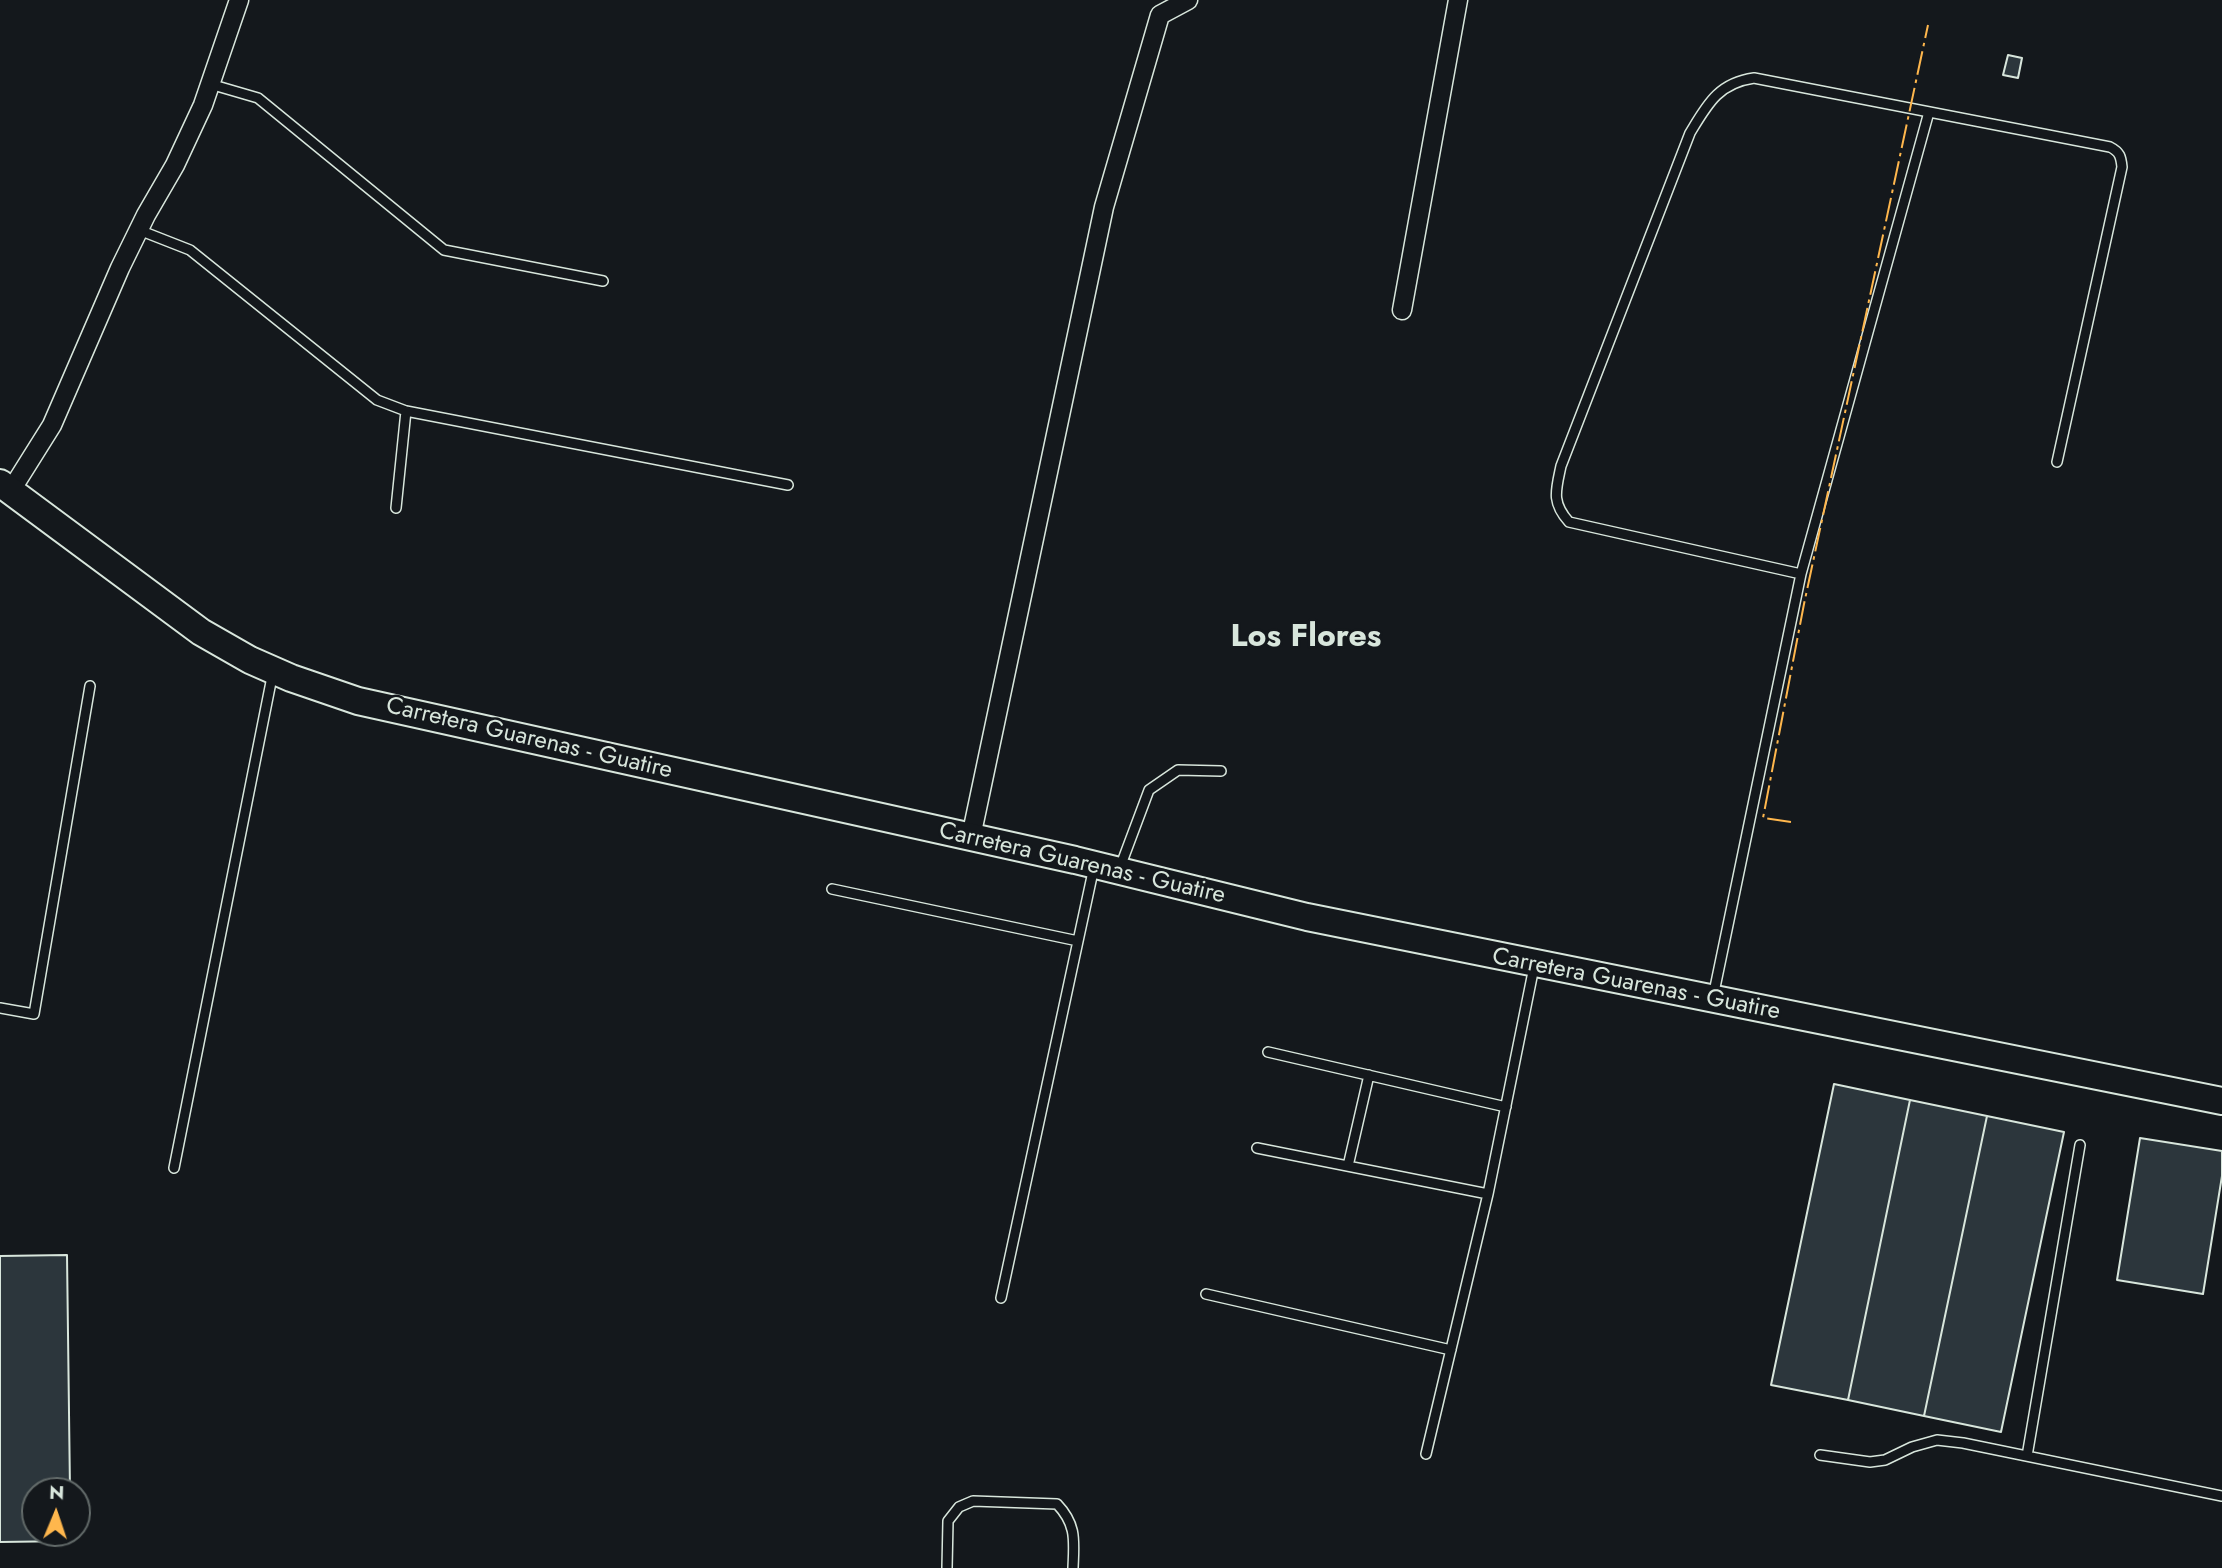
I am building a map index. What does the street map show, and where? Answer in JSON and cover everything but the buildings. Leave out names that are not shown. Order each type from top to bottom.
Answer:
[{"type":"main road","name":"Carretera Guarenas - Guatire","points":[[5,487],[201,632],[250,660],[358,701],[971,837],[1307,917],[1535,965],[2222,1101]]},
{"type":"street","points":[[5,487],[37,452],[65,398],[120,268],[175,165],[210,84],[239,0]]},
{"type":"street","points":[[971,837],[1104,207],[1160,15],[1188,0]]},
{"type":"street","points":[[1402,310],[1458,0]]},
{"type":"lane","points":[[1801,575],[1569,522],[1559,510],[1555,494],[1561,466],[1690,133],[1705,108],[1724,88],[1737,80],[1754,78],[2117,150],[2121,156],[2122,167],[2057,462]]},
{"type":"lane","points":[[210,84],[258,98],[444,250],[603,281]]},
{"type":"lane","points":[[1712,1000],[1801,575],[1929,111]]},
{"type":"lane","points":[[139,230],[190,250],[377,401],[406,411],[788,485]]},
{"type":"lane","points":[[396,508],[406,411]]},
{"type":"lane","points":[[174,1168],[274,670]]},
{"type":"lane","points":[[0,1008],[34,1014],[90,686]]},
{"type":"lane","points":[[1001,1298],[1078,941],[1107,868],[1149,790],[1178,770],[1221,771]]},
{"type":"lane","points":[[832,889],[1078,941]]},
{"type":"lane","points":[[1426,1454],[1488,1194],[1535,965]]},
{"type":"lane","points":[[1268,1052],[1506,1107]]},
{"type":"lane","points":[[1348,1166],[1369,1075]]},
{"type":"lane","points":[[2027,1456],[2080,1145]]},
{"type":"lane","points":[[1257,1148],[1488,1194]]},
{"type":"lane","points":[[1206,1293],[1451,1350]]},
{"type":"lane","points":[[1821,1455],[1870,1462],[1885,1460],[1912,1447],[1937,1440],[2222,1496]]},
{"type":"lane","points":[[947,1568],[948,1521],[959,1507],[972,1501],[1057,1504],[1068,1516],[1074,1533],[1073,1568]]},
{"type":"power","points":[[1791,822],[1763,818],[1804,604],[1928,25]]},
{"type":"district","name":"Los Flores","points":[[1306,638]]}]
